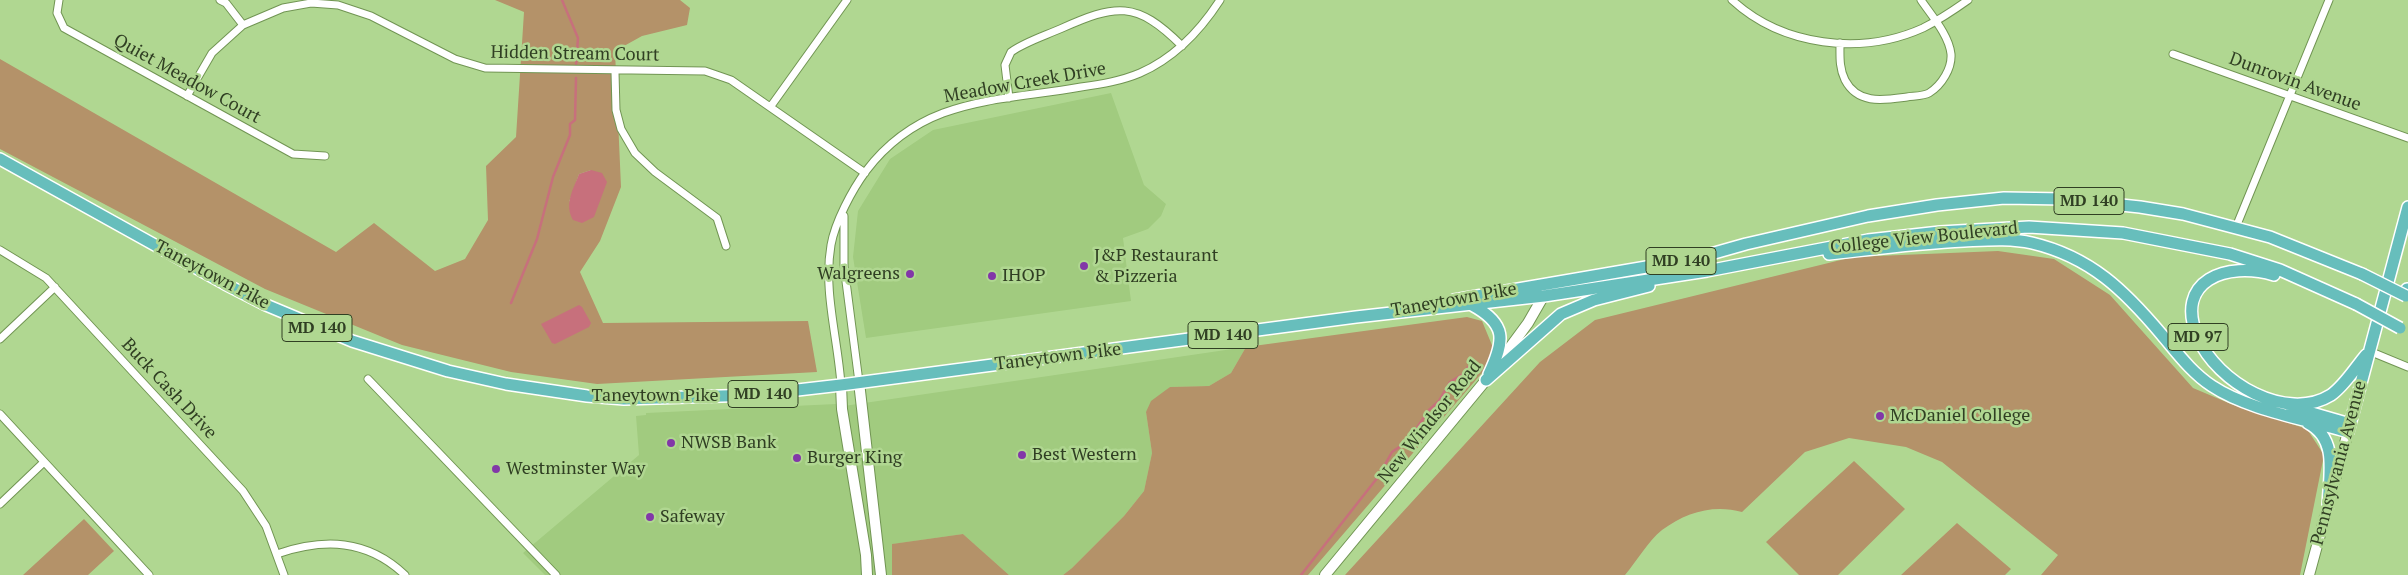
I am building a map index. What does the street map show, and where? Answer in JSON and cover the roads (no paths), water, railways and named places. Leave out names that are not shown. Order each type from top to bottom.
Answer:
[{"type":"highway","name":"Taneytown Pike","points":[[0,159],[266,305],[352,341],[448,371],[540,390],[624,399],[754,395],[1356,317],[1544,296]]},
{"type":"highway","name":"College View Boulevard","points":[[1551,283],[1693,260],[1746,244],[1868,216],[1972,200],[2036,198],[2111,203],[2183,214],[2236,227],[2363,270],[2407,293]]},
{"type":"highway","name":"MD 97","points":[[2356,304],[2326,295],[2283,277],[2256,270],[2225,271],[2213,276],[2203,285],[2196,297],[2192,315],[2196,332],[2204,348],[2221,369],[2240,384],[2280,404],[2308,403],[2330,395],[2346,380],[2369,351],[2408,207]]},
{"type":"highway","name":"College View Boulevard","points":[[1544,296],[1707,271],[1868,240],[1940,232],[2029,227],[2123,233],[2230,254],[2287,272],[2356,304],[2404,330]]},
{"type":"highway","points":[[1735,265],[1927,242],[2001,240],[2034,244],[2074,258],[2110,280],[2130,298],[2183,362],[2211,386],[2241,401],[2290,415],[2349,428]]},
{"type":"highway","points":[[1486,380],[1546,326],[1577,306],[1707,271]]},
{"type":"highway","name":"Taneytown Pike","points":[[1356,317],[1551,283]]},
{"type":"highway","points":[[1472,305],[1492,318],[1500,331],[1501,342],[1498,355],[1486,380]]},
{"type":"highway","name":"Pennsylvania Avenue","points":[[2349,428],[2369,351]]},
{"type":"highway","points":[[2280,404],[2349,428]]},
{"type":"highway","points":[[2290,415],[2314,427],[2328,443],[2330,460],[2328,506]]},
{"type":"main road","name":"New Windsor Road","points":[[1325,575],[1486,380],[1524,328],[1551,283]]},
{"type":"main road","points":[[859,382],[881,575]]},
{"type":"main road","points":[[841,385],[842,409],[866,555],[867,575]]},
{"type":"main road","name":"Pennsylvania Avenue","points":[[2309,575],[2349,428]]},
{"type":"street","name":"Quiet Meadow Court","points":[[59,0],[57,12],[64,28],[293,154],[325,156]]},
{"type":"street","points":[[220,0],[226,3],[244,24]]},
{"type":"street","points":[[771,106],[847,0]]},
{"type":"street","name":"Meadow Creek Drive","points":[[841,385],[828,272],[831,244],[846,206],[865,173],[891,144],[923,121],[951,109],[1124,79],[1158,63],[1182,46],[1197,32],[1220,0]]},
{"type":"street","points":[[1733,0],[1760,21],[1793,36],[1826,42],[1860,43],[1892,39],[1935,22],[1968,0]]},
{"type":"street","points":[[1840,42],[1840,68],[1846,81],[1856,93],[1869,100],[1928,94],[1939,85],[1946,74],[1951,53],[1945,38],[1920,0]]},
{"type":"street","points":[[2236,227],[2329,0]]},
{"type":"street","name":"Hidden Stream Court","points":[[187,96],[212,53],[244,24],[282,8],[311,3],[338,4],[371,16],[455,59],[485,68],[615,72],[705,71],[731,80],[865,173]]},
{"type":"street","points":[[1009,98],[1005,65],[1011,52],[1102,12],[1122,10],[1145,15],[1160,25],[1182,46]]},
{"type":"street","name":"Dunrovin Avenue","points":[[2173,54],[2408,138]]},
{"type":"street","points":[[615,72],[616,110],[621,128],[634,153],[655,172],[717,218],[726,246]]},
{"type":"street","name":"Meadow Creek Drive","points":[[846,206],[843,224],[844,266],[859,382]]},
{"type":"street","name":"Buck Cash Drive","points":[[0,250],[39,273],[55,287],[243,491],[259,513],[284,575]]},
{"type":"street","points":[[0,339],[55,287]]},
{"type":"street","points":[[2369,351],[2408,367]]},
{"type":"street","points":[[368,378],[556,575]]},
{"type":"street","points":[[0,414],[149,575]]},
{"type":"street","points":[[0,504],[44,462]]},
{"type":"street","points":[[277,554],[313,544],[341,544],[376,554],[405,575]]},
{"type":"waterway","points":[[562,0],[578,38],[576,64]]},
{"type":"waterway","points":[[511,303],[537,239],[553,177],[570,135],[570,124],[575,120],[576,78]]},
{"type":"waterway","points":[[1301,575],[1378,477],[1392,452],[1408,441],[1429,410],[1439,401],[1450,382],[1463,374],[1468,367],[1476,366],[1478,368]]},
{"type":"place","name":"J&P Restaurant & Pizzeria","points":[[1084,266]]},
{"type":"place","name":"Walgreens","points":[[910,274]]},
{"type":"place","name":"IHOP","points":[[992,276]]},
{"type":"place","name":"McDaniel College","points":[[1880,416]]},
{"type":"place","name":"NWSB Bank","points":[[671,443]]},
{"type":"place","name":"Best Western","points":[[1022,455]]},
{"type":"place","name":"Burger King","points":[[797,458]]},
{"type":"place","name":"Westminster Way","points":[[496,469]]},
{"type":"place","name":"Safeway","points":[[650,517]]}]
